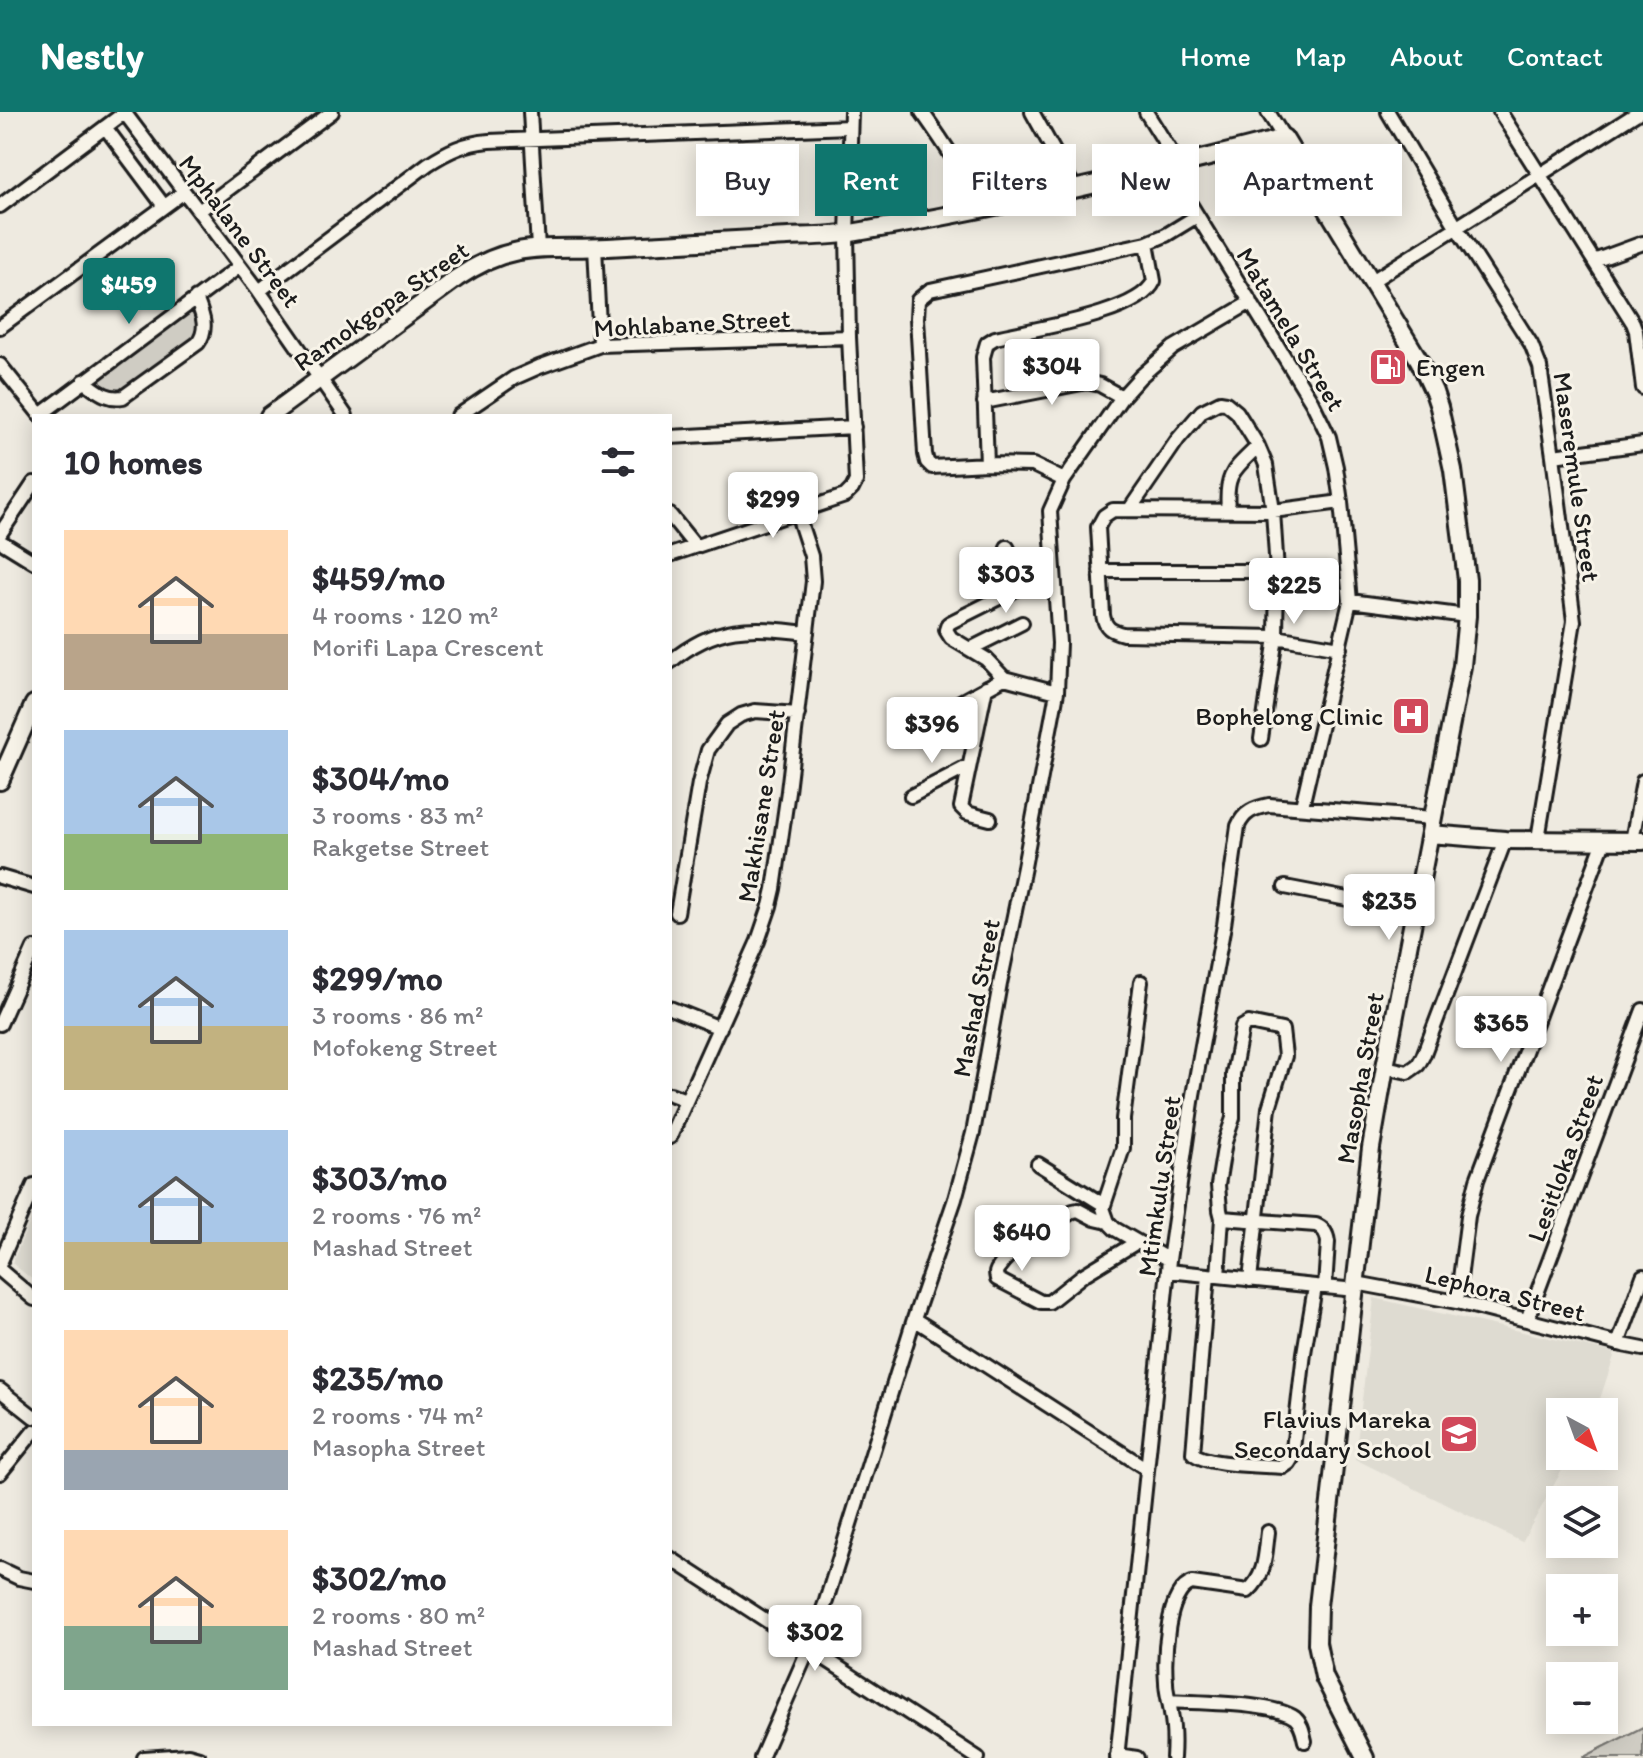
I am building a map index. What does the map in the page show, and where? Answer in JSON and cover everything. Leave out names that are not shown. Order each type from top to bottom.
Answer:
[{"type":"street","points":[[0,206],[124,112]]},
{"type":"street","name":"Mphalane Street","points":[[124,112],[259,291],[345,414]]},
{"type":"street","points":[[199,211],[332,112]]},
{"type":"street","points":[[530,112],[538,248]]},
{"type":"street","points":[[672,554],[845,496],[856,481],[847,234],[851,112]]},
{"type":"street","points":[[922,112],[943,145]]},
{"type":"street","points":[[1032,112],[1050,144]]},
{"type":"street","name":"Matamela Street","points":[[1146,112],[1162,144]]},
{"type":"street","name":"Masopha Street","points":[[1268,112],[1419,360],[1434,392],[1453,470],[1467,580],[1462,666],[1369,1161],[1318,1606],[1317,1643],[1324,1677],[1365,1758]]},
{"type":"street","name":"Maseremule Street","points":[[1388,112],[1534,352],[1542,379],[1574,630],[1538,839]]},
{"type":"street","points":[[1500,112],[1639,330],[1643,388]]},
{"type":"street","points":[[1372,281],[1639,112]]},
{"type":"street","points":[[105,127],[164,206]]},
{"type":"street","points":[[259,291],[445,153],[459,146],[532,140],[850,127]]},
{"type":"street","name":"Ramokgopa Street","points":[[1199,160],[1284,138]]},
{"type":"street","points":[[0,327],[184,192]]},
{"type":"street","name":"Ramokgopa Street","points":[[272,414],[476,266],[509,252],[538,248],[847,234],[943,216]]},
{"type":"street","points":[[1064,480],[1033,465],[932,467],[927,462],[917,318],[917,304],[921,296],[930,290],[1147,243],[1197,216]]},
{"type":"street","name":"Matamela Street","points":[[1197,216],[1323,423],[1336,467],[1350,601],[1302,806]]},
{"type":"street","points":[[987,464],[983,357],[987,343],[995,338],[1118,309],[1140,298],[1154,281],[1147,243]]},
{"type":"street","points":[[1594,261],[1643,243]]},
{"type":"street","points":[[595,247],[600,345]]},
{"type":"street","points":[[42,414],[240,266]]},
{"type":"street","points":[[84,381],[105,396],[123,397],[198,343],[205,325],[196,298]]},
{"type":"street","name":"Mashad Street","points":[[761,1758],[826,1601],[955,1199],[973,1133],[1057,692],[1059,643],[1050,511],[1064,480],[1122,397],[1140,377],[1173,348],[1251,302]]},
{"type":"street","name":"Mohlabane Street","points":[[461,414],[514,378],[600,345],[849,337]]},
{"type":"street","points":[[0,365],[40,414]]},
{"type":"street","points":[[984,402],[1087,382],[1122,397]]},
{"type":"street","points":[[1130,509],[1195,417],[1220,402],[1231,406],[1258,446],[1267,469],[1273,511],[1277,571],[1276,637],[1261,739]]},
{"type":"street","points":[[672,437],[854,427]]},
{"type":"street","points":[[1553,456],[1643,444]]},
{"type":"street","points":[[1228,510],[1227,487],[1231,474],[1258,446]]},
{"type":"street","points":[[0,534],[32,486]]},
{"type":"street","points":[[1340,648],[1276,637],[1123,634],[1113,631],[1104,620],[1098,527],[1104,516],[1113,510],[1273,511],[1341,502]]},
{"type":"street","name":"Makhisane Street","points":[[672,1132],[758,941],[774,889],[812,602],[813,570],[797,513]]},
{"type":"street","points":[[672,517],[695,546]]},
{"type":"street","points":[[0,541],[32,561]]},
{"type":"street","points":[[1007,547],[1019,571],[1013,591],[951,622],[946,627],[947,633],[986,659],[1004,678],[1057,692]]},
{"type":"street","points":[[1100,571],[1277,571]]},
{"type":"street","points":[[1350,601],[1467,616]]},
{"type":"street","points":[[970,649],[1022,623]]},
{"type":"street","points":[[672,660],[704,639],[725,632],[750,628],[807,633]]},
{"type":"street","points":[[919,725],[1004,678]]},
{"type":"street","points":[[986,687],[961,807],[967,813],[990,819]]},
{"type":"street","points":[[0,781],[32,709]]},
{"type":"street","points":[[677,913],[699,783],[708,750],[727,724],[741,715],[755,711],[798,714]]},
{"type":"street","points":[[911,796],[969,766]]},
{"type":"street","points":[[1431,826],[1505,840],[1637,841],[1643,781]]},
{"type":"street","name":"Mtimkulu Street","points":[[1117,1756],[1169,1265],[1188,1126],[1224,925],[1238,826],[1245,814],[1275,805],[1302,806],[1431,826]]},
{"type":"street","points":[[1385,1067],[1408,1072],[1418,1065],[1423,1056],[1505,840]]},
{"type":"street","points":[[1457,1302],[1468,1216],[1477,1180],[1604,841]]},
{"type":"street","points":[[0,877],[32,886]]},
{"type":"street","points":[[1285,887],[1415,912]]},
{"type":"street","points":[[0,1024],[32,952]]},
{"type":"street","points":[[1141,982],[1123,1119],[1123,1148],[1104,1205],[1104,1215],[1115,1229],[1169,1265]]},
{"type":"street","points":[[672,1009],[720,1028]]},
{"type":"street","name":"Lesitloka Street","points":[[1527,1320],[1643,1010]]},
{"type":"street","points":[[1222,1218],[1257,1221],[1316,1225],[1327,1235],[1295,1419],[1292,1458],[1283,1467],[1202,1460],[1193,1453],[1222,1218],[1218,1185],[1220,1165],[1233,1118],[1234,1066],[1242,1027],[1249,1023],[1282,1030],[1286,1050],[1269,1108],[1257,1221],[1250,1280]]},
{"type":"street","points":[[672,1095],[686,1100]]},
{"type":"street","points":[[1038,1164],[1104,1205]]},
{"type":"street","points":[[0,1263],[32,1190]]},
{"type":"street","points":[[1108,1222],[1078,1210],[1073,1211],[1013,1253],[999,1267],[997,1279],[1041,1302],[1049,1302],[1083,1275],[1137,1242]]},
{"type":"street","name":"Lephora Street","points":[[1169,1265],[1213,1276],[1320,1287],[1356,1286],[1457,1302],[1643,1349]]},
{"type":"street","points":[[0,1270],[32,1297]]},
{"type":"street","points":[[1618,1344],[1643,1276]]},
{"type":"street","points":[[914,1319],[1147,1469]]},
{"type":"street","points":[[0,1390],[32,1415]]},
{"type":"street","points":[[0,1473],[32,1433]]},
{"type":"street","points":[[1173,1758],[1173,1729],[1165,1672],[1171,1612],[1177,1597],[1184,1586],[1192,1583],[1248,1591],[1262,1573],[1268,1532]]},
{"type":"street","points":[[672,1559],[978,1758]]},
{"type":"street","points":[[0,1569],[32,1580]]},
{"type":"street","points":[[1169,1701],[1264,1707],[1297,1720],[1302,1726],[1305,1741]]},
{"type":"street","points":[[144,1758],[188,1755],[199,1758]]},
{"type":"street","points":[[1117,1756],[1137,1758]]},
{"type":"shaded area","points":[[190,309],[200,326],[196,342],[120,396],[90,382]]},
{"type":"shaded area","points":[[32,1217],[32,1279],[12,1263]]},
{"type":"shaded area","name":"Flavius Mareka Secondary School","points":[[1374,1298],[1615,1353],[1600,1398],[1546,1398],[1546,1470],[1562,1470],[1553,1486],[1546,1486],[1546,1499],[1522,1542],[1355,1459]]},
{"type":"shaded area","points":[[1643,1727],[1643,1758],[1582,1758]]},
{"type":"place","name":"Engen","points":[[1388,367]]},
{"type":"place","name":"Bophelong Clinic","points":[[1411,716]]},
{"type":"place","name":"Flavius Mareka Secondary School","points":[[1459,1434]]}]
